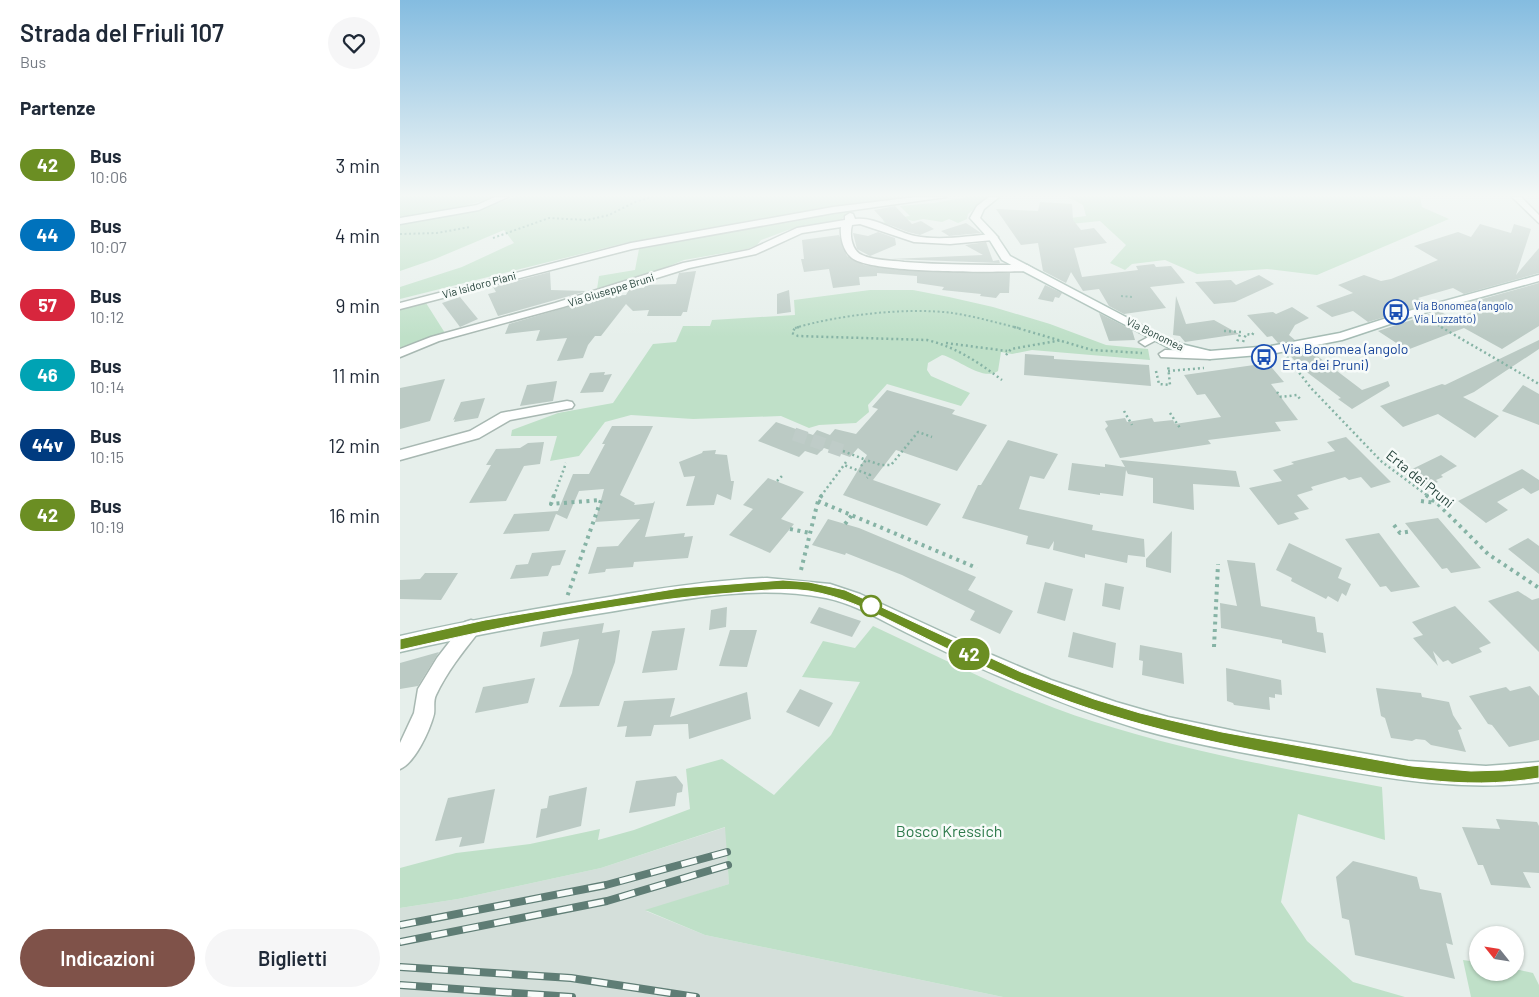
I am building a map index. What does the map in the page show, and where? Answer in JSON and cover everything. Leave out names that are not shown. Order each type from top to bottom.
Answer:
[{"type":"street","name":"Via Isidoro Piani","points":[[400,306],[623,248],[649,244]]},
{"type":"street","name":"Via Giuseppe Bruni","points":[[400,353],[439,338],[576,301],[687,265],[752,252],[770,244]]},
{"type":"street","points":[[848,244],[851,251],[857,257],[873,262],[949,269],[1027,268]]},
{"type":"street","name":"Via Bonomea","points":[[996,244],[1002,254],[1150,340],[1210,355],[1233,355],[1283,348],[1342,336],[1416,312],[1539,278]]},
{"type":"street","points":[[1165,354],[1210,355]]},
{"type":"street","points":[[400,455],[474,434],[506,416],[567,405]]},
{"type":"street","points":[[400,644],[471,628],[562,612],[727,588],[783,585],[809,586],[841,593],[1018,676],[1140,720],[1222,738],[1420,773],[1471,778],[1503,777],[1539,772]]},
{"type":"street","points":[[400,759],[409,748],[424,714],[425,696],[443,664],[471,628]]},
{"type":"path","points":[[1121,296],[1133,296]]},
{"type":"path","points":[[1002,380],[959,350],[944,343],[927,340],[798,336],[792,333],[795,328],[808,324],[853,316],[933,311],[953,313],[1020,328],[1092,350],[1165,354]]},
{"type":"path","points":[[1423,319],[1429,320],[1423,322],[1431,321],[1539,384]]},
{"type":"path","points":[[1224,330],[1241,332],[1237,342],[1242,343],[1246,334],[1252,335],[1254,332]]},
{"type":"path","points":[[944,343],[954,342],[1007,353],[1026,346],[1062,340]]},
{"type":"path","name":"Erta dei Pruni","points":[[1283,348],[1290,362],[1311,388],[1382,462],[1438,504],[1488,554],[1539,588]]},
{"type":"path","points":[[1156,371],[1159,384],[1170,384],[1166,365],[1178,366]]},
{"type":"path","points":[[1168,372],[1180,371]]},
{"type":"path","points":[[1277,392],[1281,397],[1298,395],[1300,398]]},
{"type":"path","points":[[1124,411],[1132,425]]},
{"type":"path","points":[[1170,413],[1180,428]]},
{"type":"path","points":[[843,451],[881,465],[891,465],[918,432],[932,437]]},
{"type":"path","points":[[860,466],[866,460]]},
{"type":"path","points":[[802,570],[818,501],[845,463],[870,475],[867,478]]},
{"type":"path","points":[[562,612],[602,500],[551,504],[566,464]]},
{"type":"path","points":[[777,481],[782,476]]},
{"type":"path","points":[[818,501],[977,568]]},
{"type":"path","points":[[1421,501],[1438,504]]},
{"type":"path","points":[[845,524],[852,515]]},
{"type":"path","points":[[1394,525],[1400,533],[1412,531]]},
{"type":"path","points":[[790,529],[810,533]]},
{"type":"path","points":[[1214,647],[1218,564]]},
{"type":"shaded area","points":[[726,827],[729,884],[646,911],[705,935],[1003,997],[400,997],[400,908],[458,899],[601,868]]},
{"type":"green space","points":[[400,244],[472,244],[435,259],[400,271]]},
{"type":"green space","points":[[513,244],[623,244],[400,299],[400,287],[462,267]]},
{"type":"green space","points":[[669,244],[758,244],[747,249],[684,260],[654,272],[597,289],[599,276],[635,270],[639,249]]},
{"type":"green space","points":[[1124,244],[1391,244],[1317,275],[1267,269],[1197,274],[1165,260],[1132,264],[1125,270],[1110,263],[1126,245]]},
{"type":"green space","points":[[870,290],[913,290],[993,307],[1050,324],[1106,345],[1148,349],[1150,360],[1032,350],[1012,354],[1001,352],[998,371],[992,374],[985,374],[942,355],[928,363],[927,370],[931,376],[970,393],[961,406],[887,384],[868,405],[869,412],[856,423],[819,425],[809,428],[781,416],[693,419],[631,415],[605,422],[579,456],[550,461],[557,436],[511,436],[512,430],[558,413],[613,403],[653,344],[676,342],[683,326],[710,326],[712,320],[795,315],[794,300]]},
{"type":"green space","points":[[426,303],[445,333],[400,348],[400,309]]},
{"type":"green space","name":"Bosco Kressich","points":[[873,626],[1010,690],[1095,722],[1202,751],[1382,787],[1385,840],[1298,814],[1281,902],[1307,941],[1353,982],[1405,997],[1003,997],[705,935],[645,910],[729,884],[725,827],[601,868],[458,899],[400,908],[400,868],[456,853],[530,844],[600,829],[598,840],[634,830],[690,809],[686,769],[722,759],[774,795],[831,735],[860,682],[802,677],[823,641],[855,648]]},
{"type":"green space","points":[[1463,960],[1469,961],[1469,981],[1524,981],[1524,971],[1533,973],[1539,985],[1539,997],[1471,997]]},
{"type":"building","points":[[802,244],[842,244],[847,256],[864,265],[908,271],[1010,273],[1009,293],[1000,293],[996,298],[980,296],[981,294],[942,290],[944,287],[917,283],[917,276],[877,273],[877,276],[859,277],[860,285],[833,288],[829,269],[804,272],[801,259],[804,259]]},
{"type":"building","points":[[856,244],[896,245],[870,256],[857,249]]},
{"type":"building","points":[[987,244],[993,261],[999,260],[1000,263],[891,259],[983,255],[965,245]]},
{"type":"building","points":[[1038,244],[1104,244],[1074,248],[1082,277],[1138,270],[1136,266],[1154,264],[1156,267],[1171,266],[1185,283],[1150,287],[1166,308],[1124,314],[1109,306],[1099,289],[1083,291],[1071,272],[1066,283],[1043,271]]},
{"type":"building","points":[[1422,244],[1526,244],[1516,275],[1539,248],[1539,273],[1464,294],[1453,288],[1418,298],[1428,304],[1368,322],[1353,311],[1332,317],[1316,306],[1353,293],[1338,285],[1364,275],[1381,281],[1391,279],[1438,260],[1414,246]]},
{"type":"building","points":[[696,271],[687,312],[683,312],[681,316],[647,316],[649,310],[633,311],[626,304],[601,336],[595,336],[588,345],[583,358],[557,361],[567,338],[536,341],[540,330],[505,334],[509,324],[605,296],[626,295],[630,288],[644,288],[645,285],[676,284],[679,273]]},
{"type":"building","points":[[550,272],[551,290],[587,291],[498,316],[488,294],[496,292],[493,287]]},
{"type":"building","points":[[1259,275],[1274,284],[1235,302],[1214,304],[1195,282],[1231,280],[1236,285]]},
{"type":"building","points":[[1539,283],[1539,326],[1502,349],[1464,328],[1407,350],[1378,331],[1439,311],[1454,319],[1485,307],[1475,301]]},
{"type":"building","points":[[1045,285],[1062,293],[1059,298],[1055,297],[1053,302],[1038,299]]},
{"type":"building","points":[[789,290],[791,312],[777,314],[777,294]]},
{"type":"building","points":[[1176,296],[1186,324],[1214,320],[1239,334],[1185,342],[1180,336],[1173,335]]},
{"type":"building","points":[[460,297],[478,319],[460,327],[442,303]]},
{"type":"building","points":[[1292,307],[1309,318],[1295,325],[1289,335],[1295,340],[1278,343],[1272,336],[1267,337],[1247,315],[1273,312],[1276,314]]},
{"type":"building","points":[[1099,313],[1132,330],[1135,340],[1109,341]]},
{"type":"building","points":[[1539,340],[1539,349],[1474,392],[1463,397],[1499,416],[1475,438],[1438,414],[1403,427],[1380,406],[1442,384],[1445,385]]},
{"type":"building","points":[[1308,349],[1362,390],[1388,381],[1390,386],[1352,409],[1338,399],[1341,398],[1300,367],[1288,353]]},
{"type":"building","points":[[1025,354],[1054,356],[1054,359],[1149,365],[1151,386],[1024,375]]},
{"type":"building","points":[[1268,363],[1284,382],[1271,384],[1298,420],[1275,422],[1281,431],[1208,440],[1211,444],[1120,458],[1105,429],[1108,426],[1105,421],[1125,418],[1127,422],[1152,418],[1154,422],[1173,420],[1175,424],[1221,417],[1205,394],[1197,395],[1184,375]]},
{"type":"building","points":[[605,372],[604,375],[612,374],[603,392],[580,393],[590,373]]},
{"type":"building","points":[[445,379],[430,421],[400,429],[400,388]]},
{"type":"building","points":[[557,381],[553,401],[520,406],[527,385]]},
{"type":"building","points":[[1523,385],[1539,394],[1539,425],[1502,411]]},
{"type":"building","points":[[887,390],[955,410],[952,414],[987,425],[957,471],[896,450],[873,480],[941,504],[927,526],[843,495],[867,455],[858,448],[850,457],[824,448],[817,455],[805,451],[799,457],[758,441],[776,422],[813,435],[817,430],[830,435],[835,429],[856,434],[878,409],[872,407]]},
{"type":"building","points":[[485,398],[478,418],[454,422],[455,419],[453,420],[461,402]]},
{"type":"building","points":[[612,426],[653,426],[620,495],[635,503],[634,505],[653,503],[655,501],[645,537],[685,533],[684,537],[693,536],[688,558],[634,562],[633,567],[606,569],[605,572],[588,574],[597,547],[618,546],[640,519],[595,522],[604,489],[579,491],[567,519],[556,514],[549,531],[503,534],[514,514],[558,511],[573,474],[589,474]]},
{"type":"building","points":[[1346,437],[1391,482],[1371,488],[1361,477],[1349,480],[1345,477],[1311,487],[1313,490],[1297,495],[1309,509],[1294,513],[1299,519],[1278,525],[1249,488],[1282,481],[1273,470],[1294,464],[1291,462],[1335,451],[1327,442]]},
{"type":"building","points":[[1008,440],[1058,454],[1044,479],[1030,476],[1019,509],[1093,525],[1092,530],[1144,539],[1145,557],[1128,555],[1127,563],[1085,554],[1085,558],[1053,550],[1054,541],[1049,549],[1026,544],[1028,536],[962,518],[978,485],[981,485]]},
{"type":"building","points":[[544,442],[540,464],[524,466],[506,501],[469,503],[491,465],[486,465],[496,449],[520,448],[528,443]]},
{"type":"building","points":[[716,450],[715,454],[727,455],[731,481],[734,481],[731,500],[717,494],[714,505],[686,506],[695,476],[684,477],[679,462],[703,451]]},
{"type":"building","points":[[1441,455],[1457,466],[1441,475],[1443,477],[1436,480],[1438,482],[1424,488],[1404,473]]},
{"type":"building","points":[[1121,460],[1236,471],[1240,487],[1193,484],[1194,510],[1153,503],[1153,478],[1128,474],[1126,470],[1123,496],[1100,493],[1100,495],[1068,490],[1072,463],[1105,467],[1105,464],[1125,467]]},
{"type":"building","points":[[1522,469],[1539,480],[1539,490],[1531,494],[1523,488],[1497,502],[1508,510],[1486,523],[1458,501]]},
{"type":"building","points":[[768,478],[804,492],[781,519],[794,524],[770,553],[729,535],[753,509],[743,505]]},
{"type":"building","points":[[1438,518],[1481,568],[1451,573],[1447,568],[1442,569],[1405,523]]},
{"type":"building","points":[[828,519],[859,528],[976,577],[968,590],[1013,611],[1000,634],[970,620],[975,611],[902,575],[846,553],[845,555],[812,545]]},
{"type":"building","points":[[1172,531],[1171,573],[1146,567],[1146,559]]},
{"type":"building","points":[[1379,533],[1420,587],[1391,592],[1386,586],[1380,587],[1345,539]]},
{"type":"building","points":[[1528,538],[1539,546],[1539,574],[1508,549]]},
{"type":"building","points":[[1289,543],[1342,568],[1338,578],[1351,584],[1346,596],[1342,593],[1338,602],[1328,596],[1326,599],[1291,581],[1292,578],[1276,570]]},
{"type":"building","points":[[566,550],[560,565],[552,566],[548,576],[510,579],[516,565],[528,564],[532,553]]},
{"type":"building","points":[[1227,560],[1255,563],[1261,606],[1315,617],[1317,632],[1323,633],[1326,653],[1282,643],[1282,640],[1221,628],[1220,603],[1237,606]]},
{"type":"building","points":[[425,573],[458,573],[441,600],[400,599],[400,580],[420,579]]},
{"type":"building","points":[[1045,582],[1073,589],[1065,621],[1037,613]]},
{"type":"building","points":[[1105,583],[1124,587],[1120,610],[1102,606]]},
{"type":"building","points":[[1518,591],[1532,600],[1539,598],[1539,652],[1488,601]]},
{"type":"building","points":[[1455,606],[1491,643],[1479,648],[1482,652],[1452,664],[1448,660],[1443,662],[1433,651],[1438,666],[1413,638],[1423,635],[1412,622]]},
{"type":"building","points":[[727,607],[726,627],[709,630],[711,610]]},
{"type":"building","points":[[819,607],[861,621],[852,637],[810,623]]},
{"type":"building","points":[[604,623],[602,633],[620,630],[615,662],[599,706],[559,707],[572,673],[579,639],[540,647],[543,632]]},
{"type":"building","points":[[685,628],[677,670],[642,673],[652,631]]},
{"type":"building","points":[[730,630],[757,630],[747,667],[719,666]]},
{"type":"building","points":[[1073,632],[1116,643],[1113,668],[1068,657]]},
{"type":"building","points":[[1140,645],[1182,653],[1184,684],[1142,675],[1143,661],[1139,660]]},
{"type":"building","points":[[439,652],[418,686],[400,689],[400,663]]},
{"type":"building","points":[[1226,668],[1281,680],[1282,695],[1275,694],[1275,698],[1269,697],[1270,710],[1234,705],[1227,701]]},
{"type":"building","points":[[535,678],[528,703],[475,713],[483,687]]},
{"type":"building","points":[[1530,686],[1539,696],[1539,740],[1509,747],[1492,725],[1488,724],[1469,696],[1506,687],[1510,691]]},
{"type":"building","points":[[1376,688],[1421,693],[1422,697],[1449,702],[1453,715],[1462,729],[1458,730],[1466,752],[1431,745],[1425,740],[1416,739],[1412,741],[1391,738],[1385,718],[1381,716]]},
{"type":"building","points":[[800,689],[833,703],[819,727],[786,712]]},
{"type":"building","points":[[747,692],[751,719],[689,739],[688,724],[654,725],[651,736],[625,737],[627,726],[617,727],[624,701],[675,698],[670,717]]},
{"type":"building","points":[[676,776],[683,785],[682,792],[677,793],[675,806],[629,813],[636,781]]},
{"type":"building","points":[[587,787],[581,826],[536,838],[541,809],[547,808],[549,796]]},
{"type":"building","points":[[495,789],[484,843],[459,847],[462,837],[435,841],[448,798]]},
{"type":"building","points":[[1496,819],[1537,822],[1539,826],[1539,873],[1523,872],[1531,888],[1491,885],[1483,865],[1478,865],[1462,827],[1500,829]]},
{"type":"building","points":[[1353,861],[1417,877],[1420,889],[1441,893],[1453,945],[1446,943],[1455,979],[1355,955],[1349,920],[1342,918],[1336,877]]},
{"type":"tunnel","points":[[794,434],[843,451]]},
{"type":"railway","points":[[400,925],[606,885],[727,852]]},
{"type":"railway","points":[[400,942],[607,901],[728,865]]},
{"type":"railway","points":[[400,967],[571,978],[696,997]]},
{"type":"railway","points":[[400,985],[572,997]]},
{"type":"bus line","name":"42","points":[[400,644],[485,625],[680,593],[727,588],[783,585],[809,586],[841,593],[1018,676],[1140,720],[1222,738],[1412,772],[1471,778],[1503,777],[1539,772]]},
{"type":"place","name":"Via Bonomea (angolo Via Luzzatto)","points":[[1396,312]]},
{"type":"place","name":"Via Bonomea (angolo Erta dei Pruni)","points":[[1264,357]]}]
